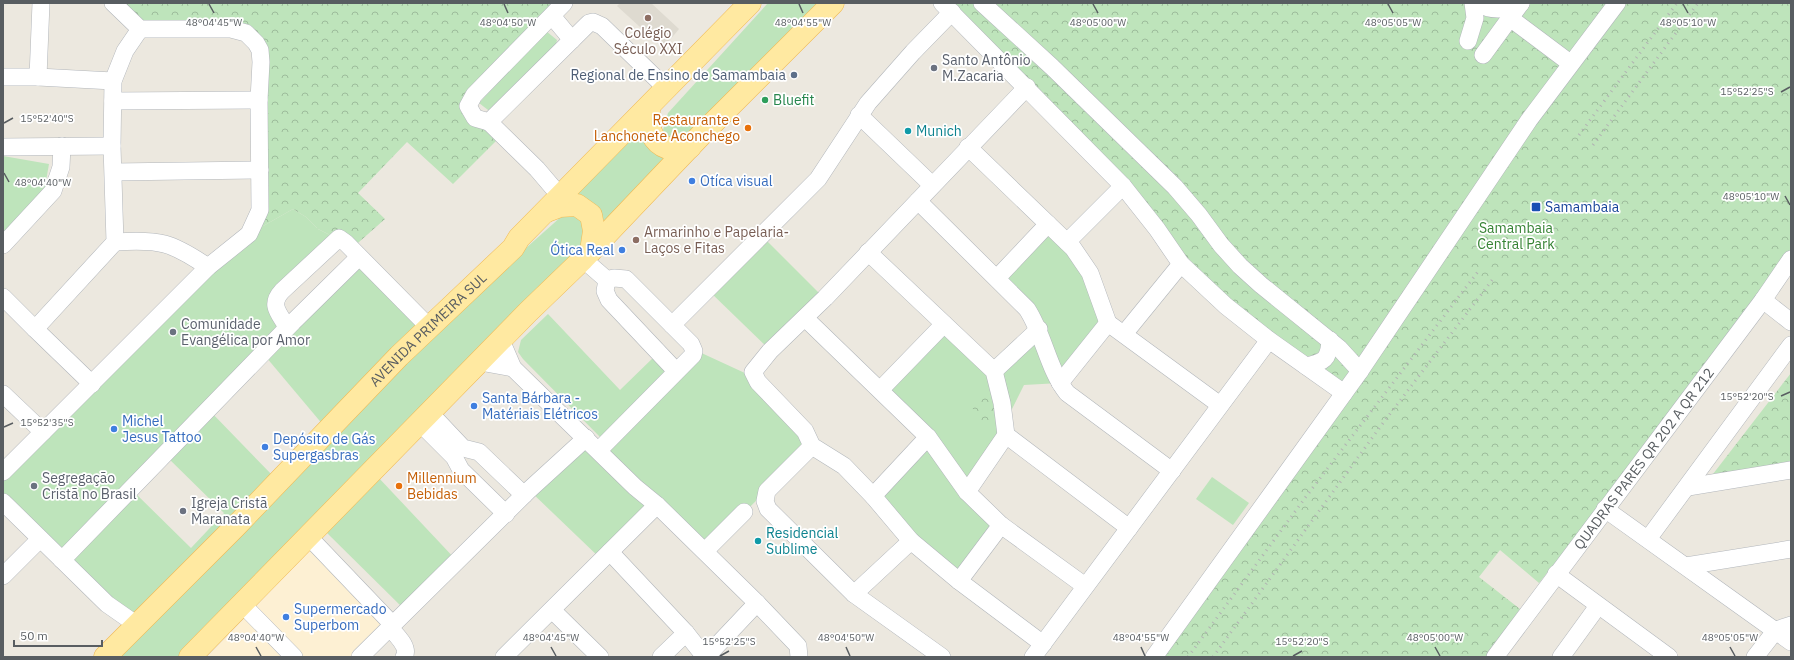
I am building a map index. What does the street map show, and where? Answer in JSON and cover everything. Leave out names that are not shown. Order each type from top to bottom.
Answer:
[{"type":"main road","name":"AVENIDA PRIMEIRA SUL","points":[[105,657],[400,356],[513,248],[519,238],[649,108],[750,3]]},
{"type":"main road","points":[[190,657],[528,312],[587,255],[690,147],[834,3]]},
{"type":"main road","points":[[649,108],[650,130],[659,143],[670,149],[684,151],[690,147]]},
{"type":"main road","points":[[554,204],[560,206],[577,205],[591,215],[594,231],[587,255]]},
{"type":"street","points":[[38,77],[41,3]]},
{"type":"street","points":[[3,472],[208,266],[249,234],[255,224],[260,210],[260,50],[246,33],[231,28],[140,29],[113,3]]},
{"type":"street","points":[[554,204],[537,169],[490,122],[475,118],[468,109],[469,102],[474,95],[564,3]]},
{"type":"street","points":[[982,3],[1052,67],[1175,187],[1199,214],[1221,245],[1240,266],[1261,285],[1330,340],[1360,371]]},
{"type":"street","points":[[1468,41],[1475,18],[1473,3]]},
{"type":"street","points":[[1478,3],[1488,8],[1497,9],[1506,9],[1521,3]]},
{"type":"street","points":[[1483,55],[1521,3]]},
{"type":"street","points":[[1154,657],[1360,371],[1529,120],[1570,63],[1617,3]]},
{"type":"street","points":[[672,325],[818,179],[840,148],[859,114],[913,52],[947,8],[1027,87],[1123,186],[1157,228],[1181,264],[1226,306],[1269,340],[1344,393]]},
{"type":"street","points":[[552,16],[572,40]]},
{"type":"street","points":[[1510,18],[1570,63]]},
{"type":"street","points":[[490,122],[589,23],[593,22],[599,23],[667,89]]},
{"type":"street","points":[[35,329],[115,242],[112,146],[113,80],[125,51],[140,29]]},
{"type":"street","points":[[3,77],[113,80]]},
{"type":"street","points":[[1027,87],[762,360],[753,372],[758,382],[805,431],[812,446],[844,466],[873,496],[910,541],[959,581],[1038,651],[1269,340]]},
{"type":"street","points":[[113,101],[259,100]]},
{"type":"street","points":[[859,114],[932,185]]},
{"type":"street","points":[[3,245],[53,191],[61,167],[62,146]]},
{"type":"street","points":[[3,147],[112,146]]},
{"type":"street","points":[[968,147],[1074,248],[1090,273],[1108,323],[1220,405]]},
{"type":"street","points":[[114,172],[260,170]]},
{"type":"street","points":[[1067,242],[1123,186]]},
{"type":"street","points":[[918,201],[1027,309],[1039,329],[1060,383],[1076,401],[1172,471]]},
{"type":"street","points":[[997,278],[1048,224]]},
{"type":"street","points":[[287,327],[275,303],[282,290],[338,239],[344,241],[430,328]]},
{"type":"street","points":[[115,242],[146,240],[170,245],[181,249],[208,266]]},
{"type":"street","points":[[868,252],[994,372],[1002,403],[1006,435],[967,492]]},
{"type":"street","points":[[587,255],[607,280],[605,290],[609,300],[676,371]]},
{"type":"street","points":[[62,560],[287,327],[359,257]]},
{"type":"street","name":"QUADRAS PARES QR 202 A QR 212","points":[[1495,657],[1763,300],[1791,260]]},
{"type":"street","points":[[1124,334],[1181,264]]},
{"type":"street","points":[[598,450],[693,355],[694,350],[672,325],[626,280],[614,278],[607,280]]},
{"type":"street","points":[[3,297],[92,384]]},
{"type":"street","points":[[1763,300],[1791,322]]},
{"type":"street","points":[[804,318],[881,389],[928,436],[967,492],[1001,526],[1085,586]]},
{"type":"street","points":[[1060,383],[1108,323]]},
{"type":"street","points":[[881,389],[944,324]]},
{"type":"street","points":[[994,372],[1039,329]]},
{"type":"street","points":[[501,340],[514,368],[635,487],[657,505],[757,603],[798,646],[799,657]]},
{"type":"street","points":[[1306,366],[1319,363],[1326,358],[1330,350],[1330,340]]},
{"type":"street","points":[[1648,539],[1688,487],[1791,345]]},
{"type":"street","points":[[480,362],[514,368]]},
{"type":"street","points":[[3,394],[44,432]]},
{"type":"street","points":[[425,418],[459,452],[461,470],[506,514]]},
{"type":"street","points":[[1006,435],[1129,528]]},
{"type":"street","points":[[873,496],[928,436]]},
{"type":"street","points":[[360,657],[524,495],[586,438]]},
{"type":"street","points":[[812,446],[767,491],[765,501],[768,509],[854,594],[942,657]]},
{"type":"street","points":[[459,452],[479,452],[524,495]]},
{"type":"street","points":[[1688,487],[1791,470]]},
{"type":"street","points":[[3,502],[133,629]]},
{"type":"street","points":[[504,657],[657,505]]},
{"type":"street","points":[[1605,509],[1686,566],[1784,628],[1791,642]]},
{"type":"street","points":[[705,551],[744,512]]},
{"type":"street","points":[[959,581],[1001,526]]},
{"type":"street","points":[[308,536],[391,626],[405,648],[406,653],[404,657]]},
{"type":"street","points":[[3,576],[40,539]]},
{"type":"street","points":[[854,594],[910,541]]},
{"type":"street","points":[[1686,566],[1791,549]]},
{"type":"street","points":[[610,552],[686,633],[705,657],[757,603]]},
{"type":"street","points":[[1556,574],[1669,657]]},
{"type":"street","points":[[242,604],[294,657]]},
{"type":"street","points":[[1561,657],[1598,606]]},
{"type":"street","points":[[552,610],[600,657]]},
{"type":"street","points":[[1755,657],[1784,628]]},
{"type":"street","points":[[661,657],[686,633]]},
{"type":"shaded area","name":"Colégio Século XXI","points":[[620,3],[651,3],[679,29],[663,48],[617,6]]},
{"type":"shaded area","points":[[312,548],[388,620],[352,657],[207,657]]},
{"type":"green space","points":[[113,3],[569,3],[471,103],[503,134],[453,184],[407,142],[358,193],[385,219],[350,250],[336,238],[318,229],[306,217],[293,209],[249,234],[260,210],[261,62],[246,33],[140,29]]},
{"type":"green space","points":[[768,3],[832,3],[684,144],[667,141],[663,130],[668,113]]},
{"type":"green space","name":"Samambaia Central Park","points":[[935,3],[1791,3],[1791,264],[1539,583],[1500,550],[1479,577],[1520,609],[1486,657],[1152,657],[1344,393],[1269,340]]},
{"type":"green space","points":[[546,31],[557,40],[555,48],[492,113],[479,103]]},
{"type":"green space","points":[[643,127],[668,153],[606,229],[604,220],[598,208],[590,202],[584,200],[568,199]]},
{"type":"green space","points":[[3,156],[49,164],[43,198],[3,238]]},
{"type":"green space","points":[[293,209],[306,217],[318,229],[336,238],[276,304],[293,321],[210,411],[273,476],[132,631],[3,501],[3,474],[249,234]],"holes":[[[165,455],[224,513],[191,548],[131,489]]]},
{"type":"green space","points":[[578,211],[587,238],[506,327],[182,657],[116,657],[479,290],[563,215]]},
{"type":"green space","points":[[1048,224],[1067,242],[1108,323],[1060,383],[1024,385],[1012,409],[1006,435],[967,492],[1001,525],[959,581],[873,496],[928,437],[881,389],[944,324],[994,371],[1040,329],[997,278]]},
{"type":"green space","points":[[763,237],[825,299],[770,350],[709,291]]},
{"type":"green space","points":[[357,259],[422,324],[324,426],[266,357]]},
{"type":"green space","points":[[548,314],[620,390],[656,355],[673,371],[600,437],[523,359],[518,352],[521,340]]},
{"type":"green space","points":[[695,350],[747,374],[812,446],[705,551],[657,505],[602,560],[529,490],[586,438],[598,450]]},
{"type":"green space","points":[[1791,373],[1791,463],[1713,474]]},
{"type":"green space","points":[[992,391],[999,420],[977,426],[970,397]]},
{"type":"green space","points":[[377,476],[457,561],[407,612],[324,530]]},
{"type":"green space","points":[[1212,477],[1249,503],[1233,525],[1196,499]]},
{"type":"railway","points":[[1579,135],[1677,3]]},
{"type":"railway","points":[[1593,145],[1698,3]]},
{"type":"railway","points":[[1188,657],[1308,494],[1480,269]]},
{"type":"railway","points":[[1213,657],[1383,423],[1493,279]]},
{"type":"place","name":"Colégio Século XXI","points":[[648,18]]},
{"type":"place","name":"Santo Antônio M.Zacaria","points":[[934,68]]},
{"type":"place","name":"Regional de Ensino de Samambaia","points":[[794,75]]},
{"type":"place","name":"Bluefit","points":[[765,100]]},
{"type":"place","name":"Restaurante e Lanchonete Aconchego","points":[[748,128]]},
{"type":"place","name":"Munich","points":[[908,131]]},
{"type":"place","name":"Otíca visual","points":[[692,181]]},
{"type":"place","name":"Samambaia","points":[[1536,207]]},
{"type":"place","name":"Armarinho e Papelaria- Laços e Fitas","points":[[636,240]]},
{"type":"place","name":"Ótica Real","points":[[622,250]]},
{"type":"place","name":"Comunidade Evangélica por Amor","points":[[173,332]]},
{"type":"place","name":"Santa Bárbara - Matériais Elétricos","points":[[474,406]]},
{"type":"place","name":"Michel Jesus Tattoo","points":[[114,429]]},
{"type":"place","name":"Depósito de Gás Supergasbras","points":[[265,447]]},
{"type":"place","name":"Segregação Cristã no Brasil","points":[[34,486]]},
{"type":"place","name":"Millennium Bebidas","points":[[399,486]]},
{"type":"place","name":"Igreja Cristã Maranata","points":[[183,511]]},
{"type":"place","name":"Residencial Sublime","points":[[758,541]]},
{"type":"place","name":"Supermercado Superbom","points":[[286,617]]}]
